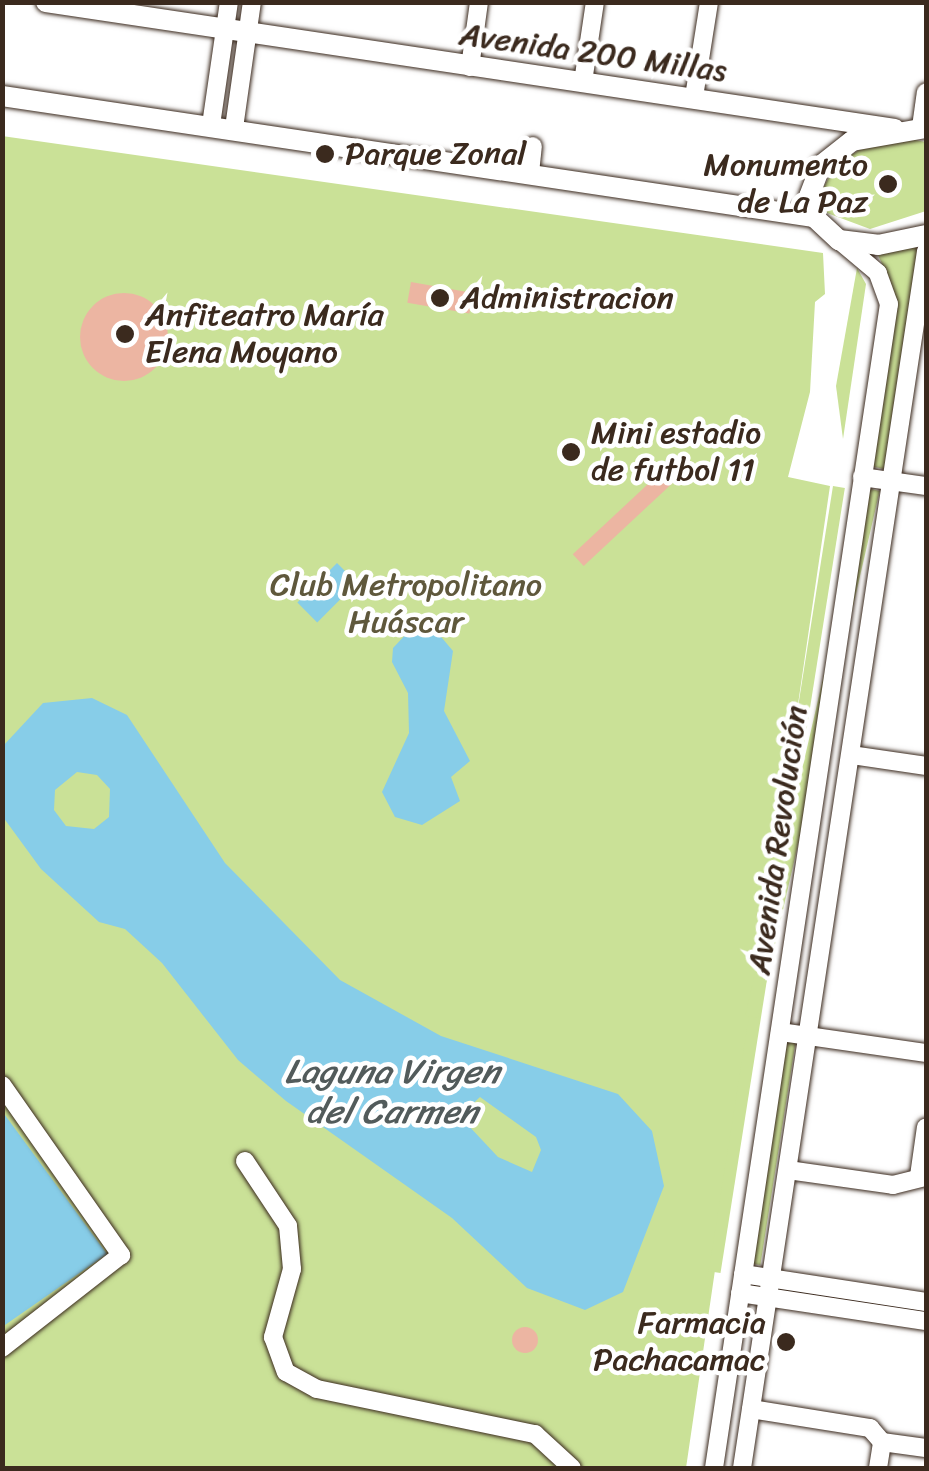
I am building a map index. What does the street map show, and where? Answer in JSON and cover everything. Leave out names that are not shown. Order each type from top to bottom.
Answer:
[{"type":"main road","name":"Avenida 200 Millas","points":[[46,2],[895,129]]},
{"type":"main road","points":[[2,96],[814,218],[839,240],[878,245],[926,235]]},
{"type":"main road","points":[[814,218],[809,197],[821,165],[852,141],[895,129],[924,128]]},
{"type":"street","points":[[211,125],[229,2]]},
{"type":"street","points":[[234,128],[252,2]]},
{"type":"street","points":[[470,67],[480,2]]},
{"type":"street","points":[[583,82],[595,2]]},
{"type":"street","points":[[694,97],[709,2]]},
{"type":"street","points":[[924,128],[926,92]]},
{"type":"street","points":[[530,174],[533,146]]},
{"type":"street","name":"Avenida Revolución","points":[[714,1468],[889,304],[878,273],[839,240]]},
{"type":"street","name":"Avenida Revolución","points":[[742,1468],[893,481],[919,345],[926,250]]},
{"type":"street","points":[[862,477],[926,486]]},
{"type":"street","points":[[852,756],[926,766]]},
{"type":"street","points":[[780,1032],[926,1052]]},
{"type":"street","points":[[2,1084],[121,1260],[2,1348]]},
{"type":"street","points":[[788,1170],[893,1185],[923,1176],[926,1127]]},
{"type":"street","points":[[244,1160],[288,1226],[292,1269],[272,1337],[286,1372],[317,1389],[535,1434],[572,1468]]},
{"type":"street","points":[[741,1284],[926,1302]]},
{"type":"street","points":[[769,1287],[926,1321]]},
{"type":"street","points":[[751,1409],[870,1428],[882,1442],[926,1448]]},
{"type":"street","points":[[878,1468],[882,1442]]},
{"type":"green space","name":"Club Metropolitano Huáscar","points":[[2,136],[823,253],[825,294],[815,302],[810,392],[788,477],[830,486],[686,1468],[3,1468]]},
{"type":"green space","points":[[909,139],[926,142],[926,211],[870,229],[827,213],[820,194],[836,164],[861,149]]},
{"type":"green space","points":[[916,246],[884,469],[870,466],[888,277],[878,255]]},
{"type":"green space","points":[[857,268],[866,284],[843,439],[836,386]]},
{"type":"green space","points":[[833,486],[845,488],[720,1273],[709,1271]]},
{"type":"green space","points":[[867,488],[880,491],[758,1018],[745,1015]]},
{"type":"green space","points":[[784,1039],[796,1041],[760,1265],[748,1263]]},
{"type":"water","points":[[337,563],[357,583],[317,622],[297,603]]},
{"type":"water","points":[[409,631],[437,632],[453,651],[444,711],[470,761],[451,777],[460,801],[422,825],[395,817],[382,792],[409,733],[408,693],[392,662],[393,648]]},
{"type":"water","name":"Laguna Virgen del Carmen","points":[[92,698],[127,715],[225,863],[340,980],[441,1036],[618,1094],[652,1131],[664,1186],[623,1292],[585,1310],[527,1288],[452,1218],[286,1101],[238,1060],[162,963],[125,929],[99,922],[41,869],[3,817],[3,746],[43,703]],"holes":[[[77,772],[97,775],[110,789],[109,817],[94,829],[66,826],[54,810],[55,790]],[[480,1097],[536,1137],[541,1150],[532,1172],[498,1157],[467,1124],[464,1112]]]},
{"type":"water","points":[[2,1111],[107,1254],[5,1325],[2,1322]]},
{"type":"building","name":"Administracion","points":[[411,282],[473,293],[469,314],[407,303]]},
{"type":"building","points":[[115,293],[133,293],[149,300],[161,312],[168,337],[161,362],[149,374],[133,381],[115,381],[99,374],[87,362],[80,346],[80,328],[87,312],[99,300]]},
{"type":"building","points":[[662,471],[673,483],[584,566],[573,554]]},
{"type":"building","points":[[525,1327],[534,1331],[538,1340],[534,1349],[525,1353],[516,1349],[512,1340],[516,1331]]},
{"type":"place","name":"Parque Zonal","points":[[325,154]]},
{"type":"place","name":"Monumento de La Paz","points":[[888,184]]},
{"type":"place","name":"Administracion","points":[[440,298]]},
{"type":"place","name":"Anfiteatro María Elena Moyano","points":[[125,334]]},
{"type":"place","name":"Mini estadio de futbol 11","points":[[571,452]]},
{"type":"place","name":"Farmacia Pachacamac","points":[[786,1342]]}]
